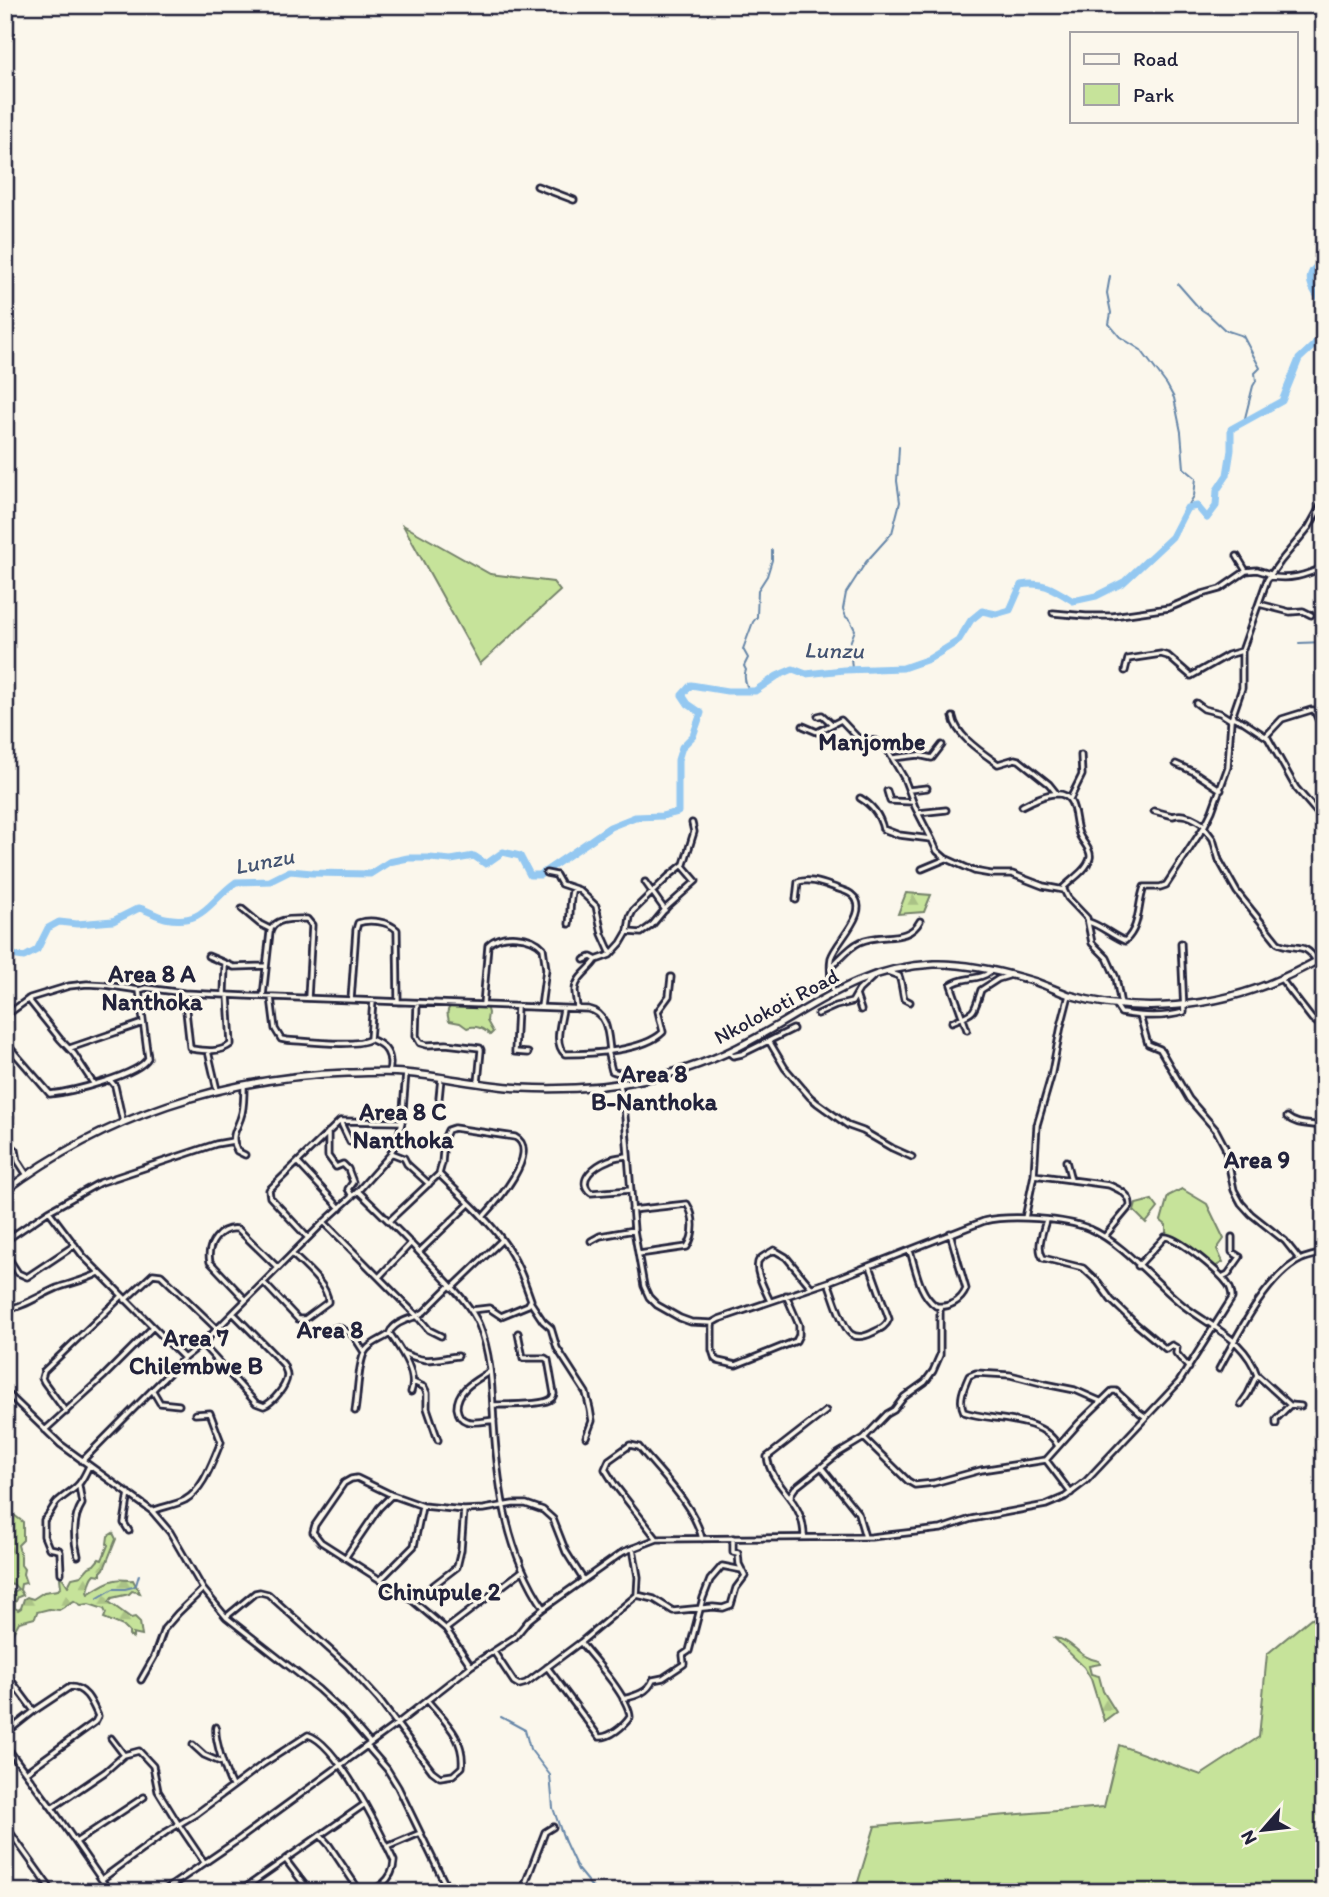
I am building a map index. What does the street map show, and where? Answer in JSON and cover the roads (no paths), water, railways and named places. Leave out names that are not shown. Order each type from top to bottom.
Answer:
[{"type":"main road","name":"Nkolokoti Road","points":[[5,1191],[57,1156],[123,1122],[217,1090],[244,1085],[307,1075],[389,1072],[520,1088],[572,1089],[620,1084],[648,1079],[728,1052],[833,992],[863,978],[887,971],[937,964],[992,970],[1069,995],[1118,1004],[1159,1006],[1225,997],[1281,979],[1324,957]]},
{"type":"street","points":[[537,186],[574,200]]},
{"type":"street","points":[[1089,922],[1125,941],[1138,921],[1142,889],[1146,886],[1166,885],[1204,826],[1228,768],[1231,718],[1242,688],[1242,651],[1259,604],[1270,575],[1309,527],[1324,500]]},
{"type":"street","points":[[1237,556],[1246,571]]},
{"type":"street","points":[[1054,613],[1114,616],[1169,608],[1220,589],[1246,571],[1256,570],[1282,578],[1299,577],[1324,567]]},
{"type":"street","points":[[1259,604],[1290,612],[1303,611],[1311,615]]},
{"type":"street","points":[[1125,671],[1128,659],[1161,654],[1168,656],[1191,676],[1228,655],[1242,651]]},
{"type":"street","points":[[1196,703],[1204,709],[1244,722],[1266,736],[1296,788],[1321,817]]},
{"type":"street","points":[[1266,736],[1282,719],[1311,710],[1314,710],[1319,721],[1324,724]]},
{"type":"street","points":[[818,716],[822,715],[832,724]]},
{"type":"street","points":[[953,717],[960,732],[988,756],[1001,764],[1019,760],[1049,784],[1057,794]]},
{"type":"street","points":[[803,726],[817,732],[841,720],[858,738],[876,741],[887,749],[937,851],[946,859],[974,871],[1012,874],[1043,886],[1064,890]]},
{"type":"street","points":[[893,758],[918,755],[932,758],[942,745]]},
{"type":"street","points":[[1064,890],[1090,859],[1090,852],[1078,832],[1070,799],[1082,775],[1081,755]]},
{"type":"street","points":[[1176,764],[1221,790]]},
{"type":"street","points":[[909,790],[927,788]]},
{"type":"street","points":[[887,791],[890,801],[913,802]]},
{"type":"street","points":[[1022,806],[1057,794],[1070,799]]},
{"type":"street","points":[[860,798],[868,803],[880,818],[883,829],[899,835],[931,839]]},
{"type":"street","points":[[918,813],[946,810]]},
{"type":"street","points":[[1154,811],[1172,816],[1185,815],[1204,826],[1213,839],[1219,860],[1233,885],[1258,920],[1282,946],[1307,949],[1316,961]]},
{"type":"street","points":[[577,1009],[576,987],[580,979],[596,960],[611,954],[628,932],[631,914],[686,861],[694,832],[692,823]]},
{"type":"street","points":[[922,869],[946,859]]},
{"type":"street","points":[[628,932],[641,933],[652,925],[665,909],[696,881],[682,865]]},
{"type":"street","points":[[547,873],[556,875],[561,884],[579,890],[596,906],[602,934],[611,954]]},
{"type":"street","points":[[645,882],[665,909]]},
{"type":"street","points":[[796,900],[798,882],[819,882],[847,892],[854,897],[858,906],[857,917],[834,951],[831,967],[833,992]]},
{"type":"street","points":[[569,924],[573,888]]},
{"type":"street","points":[[1064,890],[1087,918],[1092,943],[1107,958],[1116,978],[1121,1013],[1156,1017],[1185,1011],[1181,943]]},
{"type":"street","points":[[242,909],[270,929]]},
{"type":"street","points":[[263,996],[270,929],[275,922],[307,919],[312,925],[308,998]]},
{"type":"street","points":[[351,1000],[356,925],[360,921],[371,921],[393,926],[397,930],[398,1002]]},
{"type":"street","points":[[831,967],[855,944],[869,938],[909,933],[920,921]]},
{"type":"street","points":[[484,1005],[488,944],[494,940],[518,937],[533,940],[543,947],[546,969],[541,1007]]},
{"type":"street","points":[[208,956],[239,967],[266,966]]},
{"type":"street","points":[[584,960],[591,957],[596,960]]},
{"type":"street","points":[[184,993],[190,1047],[208,1051],[231,1044],[225,964]]},
{"type":"street","points":[[967,1030],[951,985],[959,979],[977,978],[992,970]]},
{"type":"street","points":[[887,971],[899,976],[904,999],[910,1002]]},
{"type":"street","points":[[818,1014],[852,1002],[859,990],[877,974]]},
{"type":"street","points":[[952,1022],[971,1013],[978,1004],[981,990],[998,979],[1011,975]]},
{"type":"street","points":[[563,1009],[558,1045],[565,1054],[609,1051],[651,1041],[663,1032],[658,1012],[669,996],[671,977]]},
{"type":"street","points":[[1281,979],[1312,1019],[1324,1028]]},
{"type":"street","points":[[6,1014],[28,999],[69,986],[87,984],[184,993],[594,1010],[601,1016],[606,1027],[612,1071],[619,1074],[637,1072],[648,1079]]},
{"type":"street","points":[[5,1042],[48,1093],[54,1094],[110,1080],[143,1065],[148,1058],[139,990]]},
{"type":"street","points":[[856,995],[861,1010]]},
{"type":"street","points":[[1025,1218],[1034,1175],[1037,1125],[1051,1077],[1069,995]]},
{"type":"street","points":[[271,996],[275,1029],[282,1040],[362,1043],[370,1039],[380,1043],[389,1053],[389,1072]]},
{"type":"street","points":[[28,999],[70,1048],[93,1084]]},
{"type":"street","points":[[370,1039],[373,1001]]},
{"type":"street","points":[[417,1003],[416,1036],[421,1043],[480,1048],[478,1083]]},
{"type":"street","points":[[517,1007],[515,1052],[528,1053]]},
{"type":"street","points":[[1140,1016],[1147,1044],[1160,1049],[1189,1099],[1216,1130],[1225,1147],[1237,1197],[1251,1214],[1285,1241],[1300,1260]]},
{"type":"street","points":[[70,1048],[143,1023]]},
{"type":"street","points":[[728,1052],[733,1056],[793,1029]]},
{"type":"street","points":[[769,1041],[785,1068],[817,1103],[849,1126],[912,1157]]},
{"type":"street","points":[[208,1051],[217,1090]]},
{"type":"street","points":[[82,1461],[184,1358],[202,1344],[358,1191],[391,1153],[402,1122],[406,1073]]},
{"type":"street","points":[[439,1098],[441,1078]]},
{"type":"street","points":[[110,1080],[116,1086],[123,1122]]},
{"type":"street","points":[[620,1084],[634,1230],[644,1286],[649,1297],[680,1318],[691,1322],[712,1323],[996,1218],[1046,1220],[1086,1227],[1105,1236],[1185,1307],[1234,1341],[1250,1359],[1257,1374],[1290,1405],[1301,1406]]},
{"type":"street","points":[[244,1085],[242,1115],[233,1141],[237,1151],[245,1154]]},
{"type":"street","points":[[5,1110],[10,1117],[5,1125]]},
{"type":"street","points":[[1287,1117],[1297,1123],[1324,1127]]},
{"type":"street","points":[[308,1238],[268,1193],[340,1121],[402,1122]]},
{"type":"street","points":[[340,1121],[349,1142]]},
{"type":"street","points":[[389,1221],[439,1174],[444,1139],[451,1129],[469,1129],[519,1138],[523,1144],[520,1166],[507,1188],[483,1217]]},
{"type":"street","points":[[328,1132],[328,1156],[336,1167],[343,1164],[348,1170],[353,1182],[348,1189],[352,1196]]},
{"type":"street","points":[[5,1141],[16,1150],[18,1161],[27,1175]]},
{"type":"street","points":[[5,1241],[99,1183],[216,1144],[233,1141]]},
{"type":"street","points":[[391,1153],[404,1158],[429,1184]]},
{"type":"street","points":[[628,1156],[605,1161],[587,1175],[584,1182],[586,1190],[591,1193],[631,1190]]},
{"type":"street","points":[[1066,1161],[1071,1180]]},
{"type":"street","points":[[298,1163],[340,1208]]},
{"type":"street","points":[[439,1174],[483,1217],[509,1250],[531,1303],[551,1328],[557,1348],[586,1393],[592,1421],[586,1437]]},
{"type":"street","points":[[1034,1175],[1109,1185],[1119,1190],[1130,1201],[1130,1206],[1105,1236]]},
{"type":"street","points":[[358,1191],[411,1243],[471,1310],[482,1335],[490,1371],[503,1507],[522,1571],[544,1608]]},
{"type":"street","points":[[632,1210],[682,1203],[687,1204],[692,1212],[692,1239],[687,1247],[639,1254]]},
{"type":"street","points":[[419,1252],[469,1204]]},
{"type":"street","points":[[50,1211],[99,1273],[184,1358]]},
{"type":"street","points":[[1046,1220],[1039,1247],[1040,1255],[1083,1268],[1136,1324],[1166,1349],[1172,1345],[1177,1348],[1176,1353],[1189,1368]]},
{"type":"street","points":[[324,1223],[429,1330],[441,1336]]},
{"type":"street","points":[[246,1300],[209,1259],[211,1245],[217,1237],[231,1228],[238,1229],[278,1268]]},
{"type":"street","points":[[591,1241],[600,1236],[634,1230]]},
{"type":"street","points":[[910,1251],[925,1295],[940,1307],[950,1305],[960,1298],[965,1283],[950,1234]]},
{"type":"street","points":[[162,1892],[238,1840],[471,1666],[494,1652],[515,1636],[529,1620],[610,1559],[633,1548],[657,1539],[865,1537],[941,1529],[971,1519],[1046,1506],[1071,1493],[1086,1481],[1175,1386],[1230,1303],[1232,1295],[1228,1284],[1180,1242],[1168,1236],[1138,1266]]},
{"type":"street","points":[[1222,1278],[1240,1257],[1233,1252],[1232,1237]]},
{"type":"street","points":[[355,1411],[360,1363],[364,1352],[377,1339],[390,1334],[393,1327],[424,1312],[502,1240]]},
{"type":"street","points":[[379,1277],[411,1243]]},
{"type":"street","points":[[5,1253],[18,1273],[27,1277],[75,1245]]},
{"type":"street","points":[[770,1301],[757,1264],[774,1250],[786,1257],[811,1287]]},
{"type":"street","points":[[1219,1369],[1234,1341],[1275,1280],[1300,1260],[1324,1253]]},
{"type":"street","points":[[264,1283],[298,1319],[305,1319],[328,1302],[325,1289],[292,1254]]},
{"type":"street","points":[[828,1282],[847,1329],[858,1337],[867,1335],[885,1326],[889,1319],[870,1266]]},
{"type":"street","points":[[5,1310],[99,1273]]},
{"type":"street","points":[[66,1412],[44,1382],[44,1371],[153,1274],[161,1275],[216,1328]]},
{"type":"street","points":[[712,1323],[712,1350],[715,1359],[718,1362],[742,1364],[798,1339],[799,1325],[786,1295]]},
{"type":"street","points":[[471,1310],[489,1308],[501,1316],[531,1303]]},
{"type":"street","points":[[791,1497],[795,1488],[845,1448],[864,1438],[904,1397],[925,1382],[940,1354],[940,1307]]},
{"type":"street","points":[[202,1344],[256,1403],[264,1406],[272,1401],[286,1380],[287,1371],[233,1313]]},
{"type":"street","points":[[325,1332],[338,1327],[353,1335],[364,1352]]},
{"type":"street","points":[[45,1430],[152,1328]]},
{"type":"street","points":[[494,1405],[519,1405],[553,1398],[548,1360],[523,1358],[518,1332]]},
{"type":"street","points":[[390,1334],[402,1352],[412,1382],[411,1392]]},
{"type":"street","points":[[402,1352],[418,1360],[430,1361],[458,1356]]},
{"type":"street","points":[[490,1371],[464,1390],[457,1410],[460,1417],[467,1422],[494,1420]]},
{"type":"street","points":[[1058,1446],[1051,1437],[1035,1426],[964,1412],[961,1406],[962,1394],[969,1376],[976,1373],[1010,1375],[1075,1390],[1101,1401]]},
{"type":"street","points":[[1241,1405],[1257,1374]]},
{"type":"street","points":[[412,1382],[424,1387],[427,1393],[427,1408],[438,1440]]},
{"type":"street","points":[[5,1391],[82,1461],[152,1511],[173,1536],[202,1589],[226,1617],[318,1689],[345,1714],[393,1778],[449,1892]]},
{"type":"street","points":[[153,1391],[160,1403],[179,1405]]},
{"type":"street","points":[[864,1438],[915,1485],[934,1483],[981,1470],[1046,1460],[1110,1392],[1116,1391],[1147,1417]]},
{"type":"street","points":[[1276,1424],[1276,1419],[1290,1405]]},
{"type":"street","points":[[804,1537],[801,1516],[768,1465],[766,1457],[826,1410]]},
{"type":"street","points":[[152,1511],[183,1501],[195,1492],[221,1443],[209,1413],[195,1414]]},
{"type":"street","points":[[657,1539],[605,1469],[609,1460],[630,1445],[639,1447],[688,1506],[696,1519],[702,1539]]},
{"type":"street","points":[[1046,1460],[1071,1493]]},
{"type":"street","points":[[61,1573],[59,1550],[49,1548],[45,1541],[44,1520],[52,1512],[56,1502],[79,1486],[89,1466]]},
{"type":"street","points":[[822,1468],[858,1513],[865,1537]]},
{"type":"street","points":[[471,1666],[446,1629],[413,1601],[321,1542],[313,1532],[344,1483],[351,1479],[361,1479],[392,1495],[423,1506],[464,1510],[503,1507],[513,1503],[542,1510],[553,1519],[566,1552],[583,1579]]},
{"type":"street","points":[[78,1556],[74,1539],[76,1512],[82,1504],[79,1486]]},
{"type":"street","points":[[129,1493],[124,1523],[129,1531]]},
{"type":"street","points":[[345,1558],[379,1508],[392,1495]]},
{"type":"street","points":[[380,1580],[415,1546],[423,1506]]},
{"type":"street","points":[[413,1601],[457,1567],[464,1510]]},
{"type":"street","points":[[637,1595],[654,1599],[673,1611],[723,1608],[731,1605],[736,1588],[745,1576],[739,1564],[738,1553],[733,1552],[733,1538]]},
{"type":"street","points":[[494,1652],[516,1684],[526,1683],[581,1643],[637,1595],[638,1577],[633,1548]]},
{"type":"street","points":[[623,1699],[644,1692],[653,1680],[663,1678],[684,1664],[683,1655],[689,1651],[710,1580],[722,1566],[742,1570]]},
{"type":"street","points":[[446,1629],[522,1571]]},
{"type":"street","points":[[141,1680],[154,1657],[164,1629],[202,1589]]},
{"type":"street","points":[[226,1617],[255,1593],[268,1594],[348,1666],[398,1723],[435,1774],[444,1777],[453,1775],[462,1767],[463,1759],[458,1740],[452,1728],[427,1700]]},
{"type":"street","points":[[547,1667],[592,1729],[602,1738],[617,1730],[628,1721],[630,1712],[581,1643]]},
{"type":"street","points":[[5,1672],[34,1711]]},
{"type":"street","points":[[5,1734],[65,1690],[76,1687],[84,1692],[98,1716],[95,1722],[26,1772]]},
{"type":"street","points":[[215,1727],[222,1763],[232,1786]]},
{"type":"street","points":[[102,1879],[308,1735],[316,1738],[339,1765],[365,1804],[394,1864],[388,1880],[369,1891],[361,1891],[320,1835]]},
{"type":"street","points":[[111,1738],[124,1755]]},
{"type":"street","points":[[5,1745],[110,1892]]},
{"type":"street","points":[[193,1745],[204,1755],[222,1763]]},
{"type":"street","points":[[52,1808],[105,1772],[124,1755],[139,1751],[153,1766],[158,1791],[204,1862]]},
{"type":"street","points":[[75,1842],[144,1797]]},
{"type":"street","points":[[239,1892],[365,1804]]},
{"type":"street","points":[[5,1825],[53,1892]]},
{"type":"street","points":[[504,1892],[514,1888],[522,1891],[545,1832],[553,1827]]},
{"type":"street","points":[[387,1847],[420,1833]]},
{"type":"street","points":[[285,1859],[310,1892]]},
{"type":"street","points":[[249,1885],[253,1892]]},
{"type":"waterway","name":"Lunzu","points":[[1324,260],[1313,270],[1310,280],[1324,303]]},
{"type":"waterway","points":[[1110,276],[1107,293],[1111,313],[1109,324],[1120,337],[1141,350],[1174,398],[1181,432],[1184,468],[1196,478],[1194,496],[1187,508]]},
{"type":"waterway","points":[[1178,284],[1199,308],[1225,330],[1243,336],[1260,368],[1255,373],[1256,381],[1244,422]]},
{"type":"waterway","name":"Lunzu","points":[[312,873],[370,874],[389,862],[408,858],[451,860],[474,856],[486,864],[503,852],[520,856],[530,875],[540,875],[610,827],[635,817],[662,816],[678,812],[678,760],[682,747],[693,736],[701,713],[688,704],[682,695],[691,685],[727,691],[755,691],[793,669],[806,674],[903,668],[929,659],[958,641],[971,620],[982,611],[996,614],[1010,610],[1021,585],[1042,585],[1073,601],[1096,596],[1124,582],[1172,537],[1187,508],[1197,506],[1207,518],[1216,506],[1217,490],[1227,475],[1231,429],[1282,401],[1299,359],[1314,345],[1324,329]]},
{"type":"waterway","points":[[852,670],[850,643],[855,630],[843,609],[846,593],[866,562],[892,533],[900,502],[897,481],[899,447]]},
{"type":"waterway","points":[[749,691],[744,666],[748,658],[743,649],[757,617],[758,590],[767,576],[772,550]]},
{"type":"waterway","points":[[1299,643],[1324,642]]},
{"type":"waterway","name":"Lunzu","points":[[5,954],[24,957],[37,950],[48,928],[59,922],[77,924],[113,921],[139,908],[165,918],[189,918],[205,910],[236,882],[270,881],[290,871],[312,873]]},
{"type":"waterway","points":[[98,1598],[113,1589],[133,1587],[139,1575]]},
{"type":"waterway","points":[[501,1717],[525,1730],[530,1749],[550,1775],[553,1808],[565,1842],[578,1870],[596,1892]]},
{"type":"district","name":"Manjombe","points":[[872,741]]},
{"type":"district","name":"Area 8 A Nanthoka","points":[[152,987]]},
{"type":"district","name":"Area 8 B-Nanthoka","points":[[654,1087]]},
{"type":"district","name":"Area 8 C Nanthoka","points":[[403,1125]]},
{"type":"district","name":"Area 9","points":[[1257,1159]]},
{"type":"district","name":"Area 8","points":[[330,1329]]},
{"type":"district","name":"Area 7 Chilembwe B","points":[[196,1351]]},
{"type":"district","name":"Chinupule 2","points":[[439,1591]]}]
